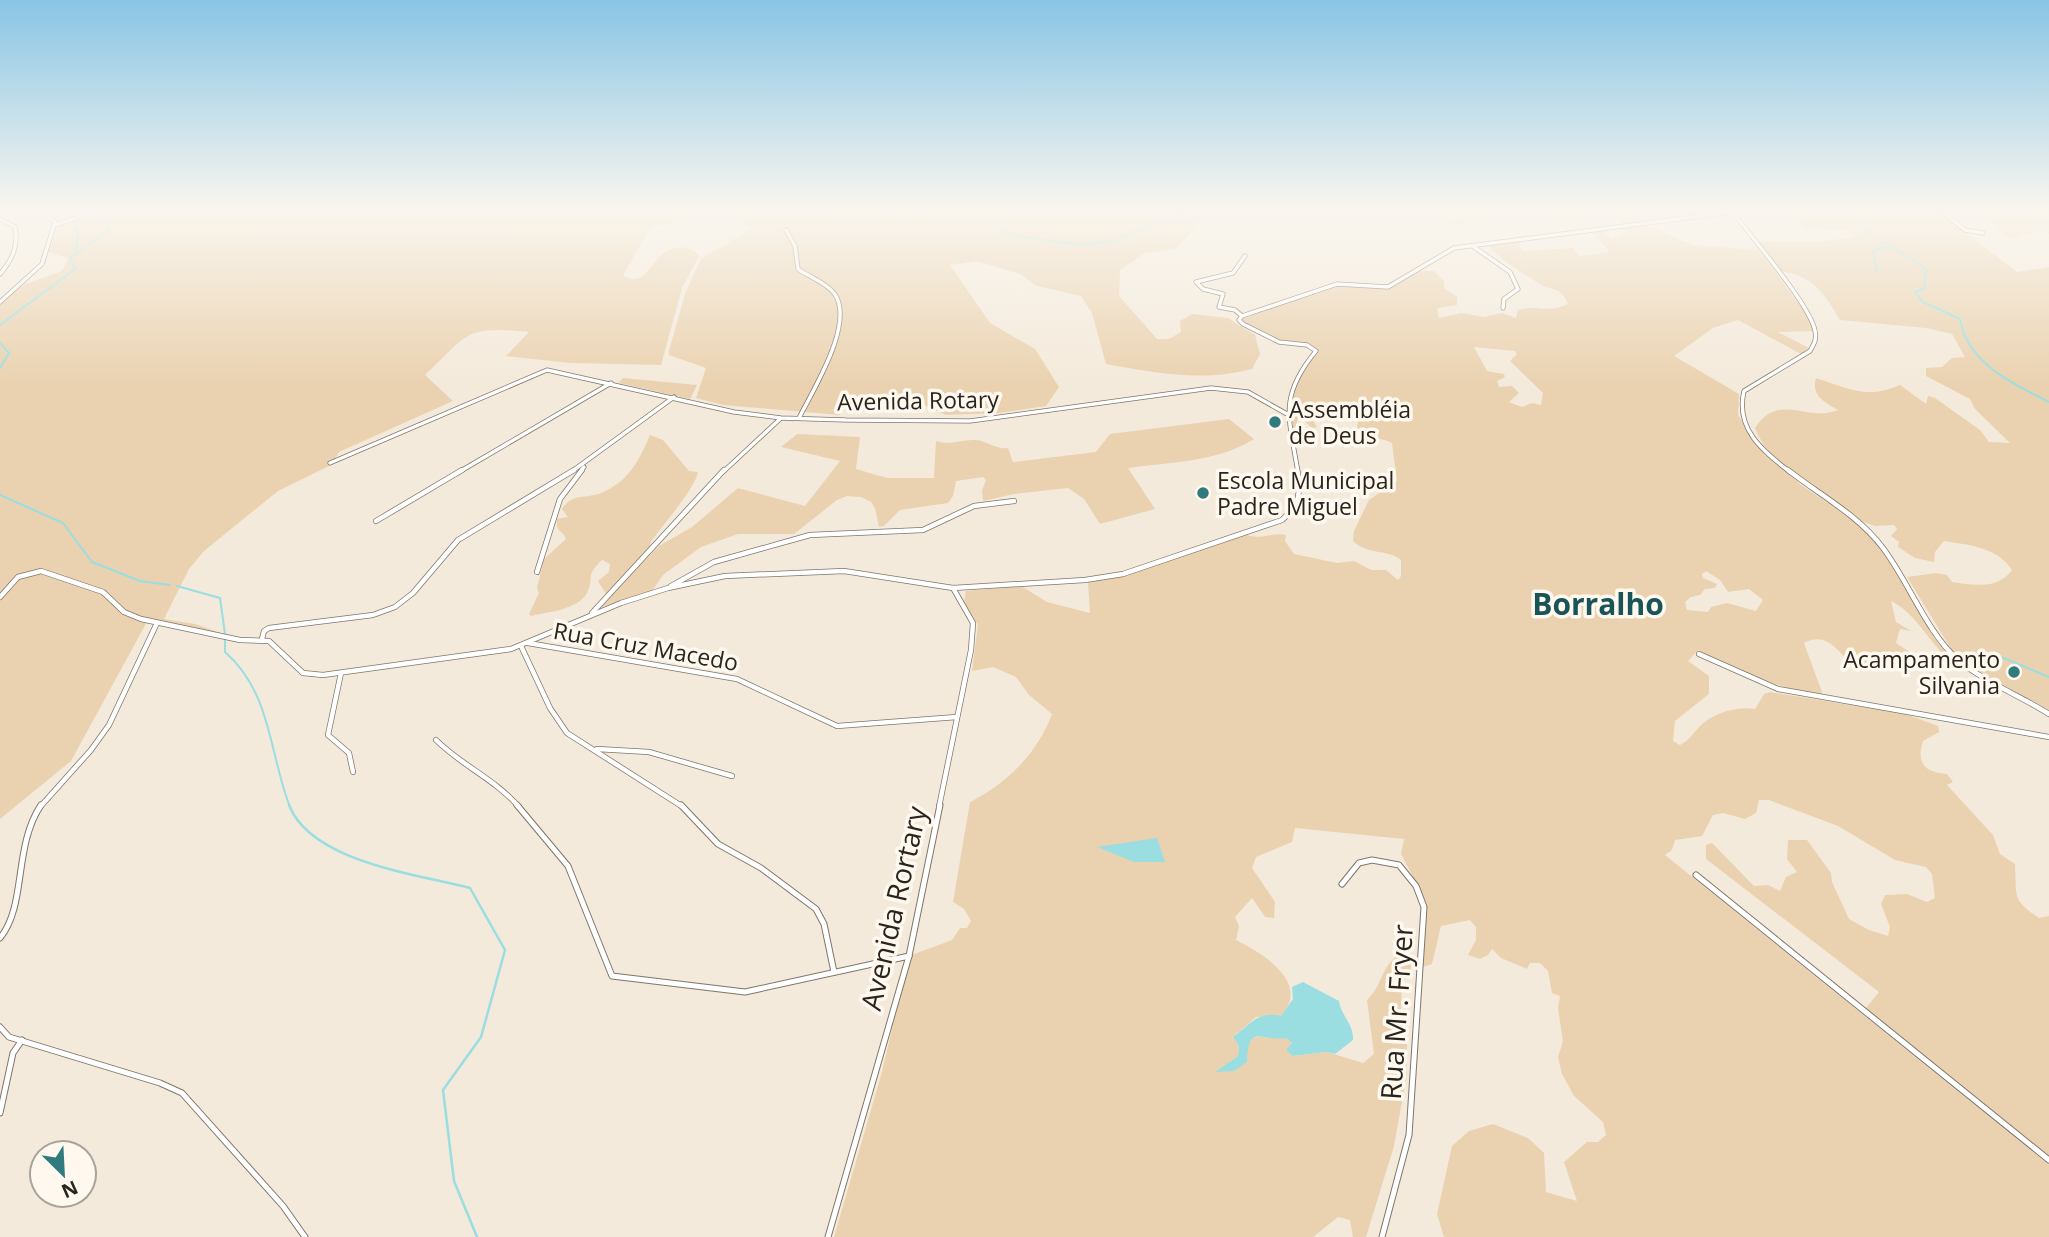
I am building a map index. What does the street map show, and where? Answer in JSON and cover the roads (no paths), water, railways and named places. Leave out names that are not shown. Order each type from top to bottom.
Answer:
[{"type":"street","points":[[0,302],[39,268]]},
{"type":"street","points":[[798,268],[835,293],[840,302],[838,335],[799,418]]},
{"type":"street","points":[[1237,268],[1233,273],[1202,278],[1196,282],[1203,289],[1221,292],[1225,296],[1219,307],[1235,310],[1242,316]]},
{"type":"street","points":[[0,597],[18,577],[41,571],[103,592],[124,612],[157,623],[240,640],[262,639],[278,647],[303,673],[341,673],[528,643],[589,615],[668,588],[725,576],[823,570],[953,588],[1110,577],[1282,520],[1293,512],[1301,498],[1288,414],[1290,391],[1301,369],[1316,351],[1307,345],[1273,340],[1243,324],[1239,320],[1242,316],[1283,305],[1337,284],[1388,287],[1419,268]]},
{"type":"street","points":[[1502,268],[1512,275],[1518,289],[1504,299],[1503,308]]},
{"type":"street","points":[[1774,268],[1806,310],[1815,328],[1814,347],[1810,352],[1744,391],[1740,405],[1745,424],[1777,462],[1803,484],[1846,511],[1877,539],[1951,652],[1977,673],[2049,714]]},
{"type":"street","name":"Avenida Rotary","points":[[330,463],[547,370],[726,411],[781,418],[941,423],[970,421],[1211,388],[1248,392],[1288,414]]},
{"type":"street","points":[[376,521],[612,383]]},
{"type":"street","points":[[262,639],[264,631],[274,627],[373,615],[395,607],[413,593],[437,561],[458,540],[586,463],[674,397]]},
{"type":"street","points":[[589,615],[675,527],[707,486],[781,418]]},
{"type":"street","points":[[537,572],[560,499],[586,463]]},
{"type":"street","points":[[668,588],[703,566],[804,536],[849,531],[923,530],[974,506],[1014,501]]},
{"type":"street","name":"Avenida Rortary","points":[[828,1237],[909,956],[974,631],[953,588]]},
{"type":"street","points":[[0,938],[9,925],[23,841],[31,820],[61,780],[100,738],[157,623]]},
{"type":"street","name":"Rua Cruz Macedo","points":[[528,643],[737,679],[836,726],[957,717]]},
{"type":"street","points":[[520,645],[561,726],[678,803],[718,844],[761,868],[816,909],[824,924],[834,972]]},
{"type":"street","points":[[1699,654],[1741,675],[1765,680],[1778,689],[2049,737]]},
{"type":"street","points":[[341,673],[328,735],[349,753],[353,772]]},
{"type":"street","points":[[436,740],[455,759],[510,797],[542,839],[568,866],[612,976],[737,992],[909,956]]},
{"type":"street","points":[[595,750],[635,749],[659,753],[733,776]]},
{"type":"street","name":"Rua Mr. Fryer","points":[[1342,884],[1354,864],[1364,859],[1399,865],[1416,886],[1424,908],[1409,1135],[1382,1237]]},
{"type":"street","points":[[1696,875],[2049,1160]]},
{"type":"street","points":[[0,1027],[5,1035],[160,1083],[182,1093],[283,1206],[305,1237]]},
{"type":"street","points":[[0,1113],[2,1090],[13,1053],[22,1041]]},
{"type":"water","points":[[1157,838],[1165,862],[1134,862],[1097,847]]},
{"type":"water","points":[[1303,982],[1339,1001],[1352,1029],[1353,1040],[1335,1054],[1327,1052],[1293,1056],[1286,1050],[1292,1043],[1286,1038],[1258,1036],[1250,1042],[1247,1062],[1234,1071],[1215,1072],[1238,1056],[1239,1046],[1233,1037],[1260,1017],[1281,1016],[1293,999],[1292,987]]},
{"type":"waterway","points":[[0,325],[74,268]]},
{"type":"waterway","points":[[1924,268],[1924,288],[1915,292],[1923,302],[1960,319],[1964,334],[1982,360],[2021,388],[2049,402]]},
{"type":"waterway","points":[[0,343],[9,353],[0,368]]},
{"type":"waterway","points":[[0,495],[63,523],[92,562],[140,581],[170,585]]},
{"type":"waterway","points":[[177,586],[220,598],[225,634]]},
{"type":"waterway","points":[[225,639],[225,652],[240,668],[261,705],[290,806]]},
{"type":"waterway","points":[[1994,654],[2049,677]]},
{"type":"waterway","points":[[290,806],[301,824],[319,840],[342,853],[395,871],[470,888],[505,950],[481,1037],[443,1090],[454,1181],[477,1237]]},
{"type":"place","name":"Assembléia de Deus","points":[[1275,422]]},
{"type":"place","name":"Escola Municipal Padre Miguel","points":[[1203,493]]},
{"type":"place","name":"Acampamento Silvania","points":[[2014,672]]},
{"type":"district","name":"Borralho","points":[[1598,603]]}]
